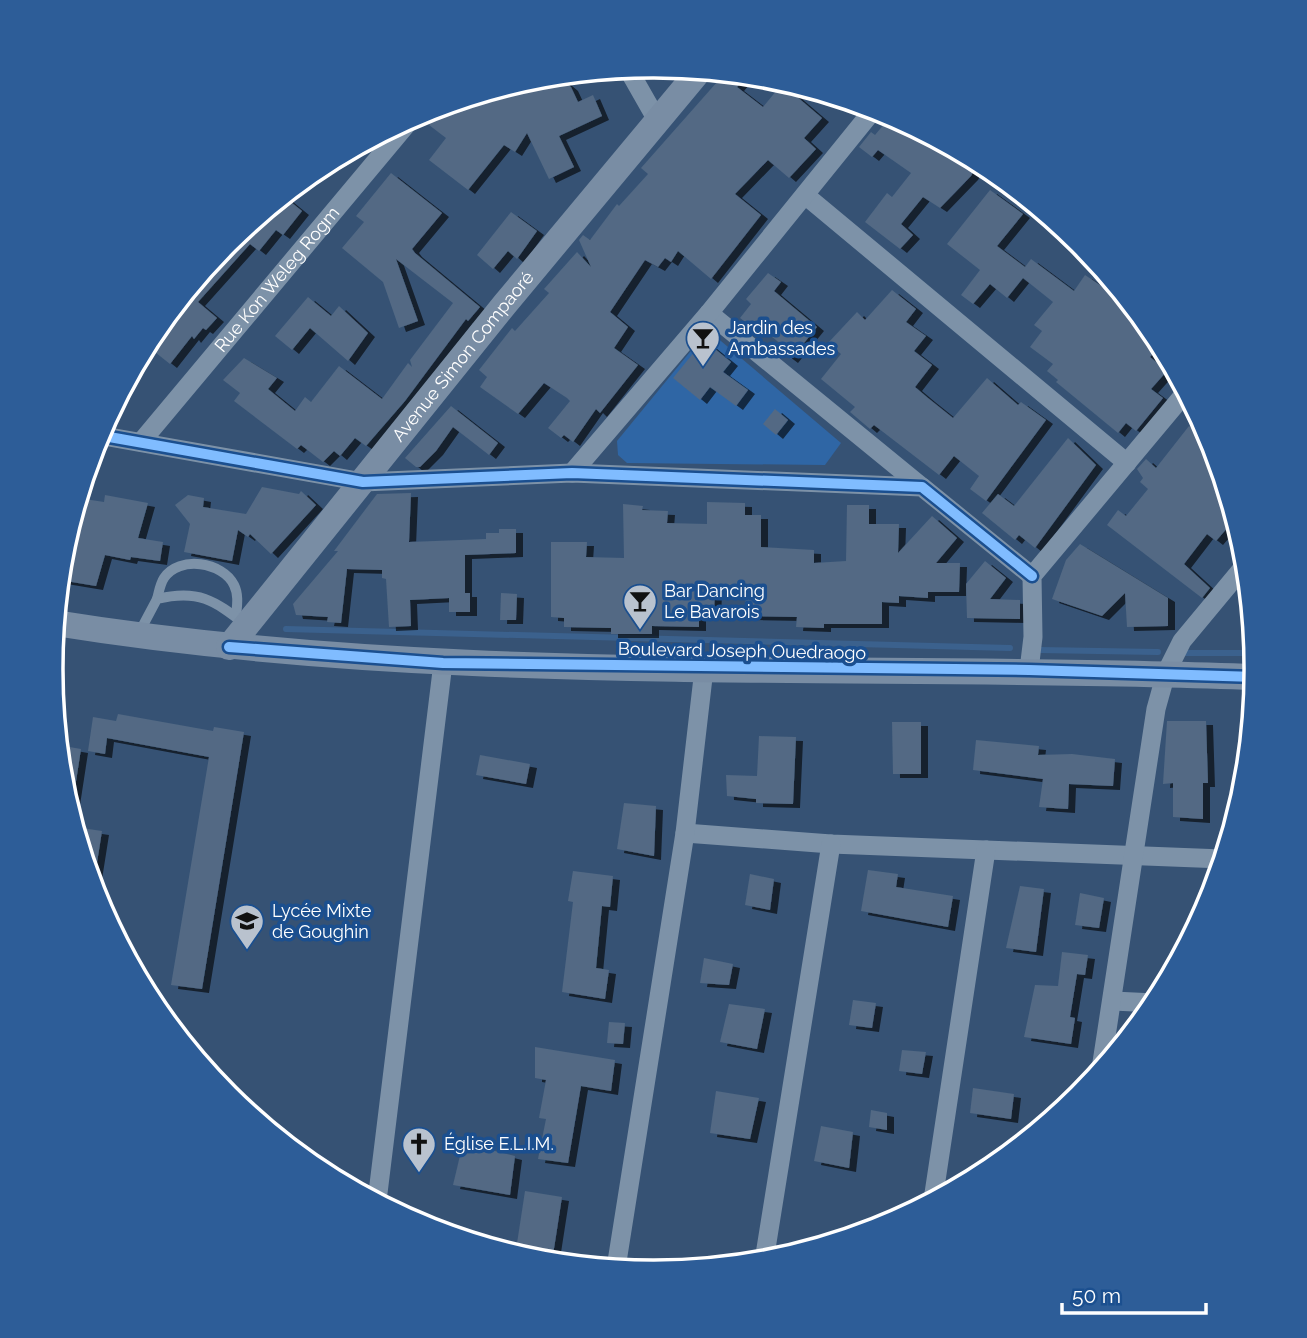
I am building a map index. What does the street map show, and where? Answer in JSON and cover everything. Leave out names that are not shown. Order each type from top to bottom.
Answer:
[{"type":"street","points":[[634,79],[657,120]]},
{"type":"street","name":"Avenue Simon Compaoré","points":[[229,647],[241,621],[363,482],[691,80]]},
{"type":"street","points":[[572,473],[709,313],[866,118]]},
{"type":"street","name":"Rue Kon Weleg Rogm","points":[[141,442],[380,146]]},
{"type":"street","points":[[804,195],[1127,463]]},
{"type":"street","points":[[709,313],[1032,576]]},
{"type":"street","points":[[1029,670],[1033,636],[1032,576],[1179,401]]},
{"type":"street","points":[[111,437],[363,482],[572,473],[922,487]]},
{"type":"street","points":[[1105,1049],[1156,709],[1166,673],[1182,641],[1236,576]]},
{"type":"street","name":"Boulevard Joseph Ouedraogo","points":[[65,624],[229,647],[443,663],[704,669],[1029,670],[1244,676]]},
{"type":"street","points":[[378,1191],[443,663]]},
{"type":"street","points":[[618,1258],[685,833],[704,669]]},
{"type":"street","points":[[685,833],[831,844],[1213,859]]},
{"type":"street","points":[[766,1248],[831,844]]},
{"type":"street","points":[[935,1188],[986,850]]},
{"type":"street","points":[[1113,1001],[1140,1002]]},
{"type":"lane","points":[[139,635],[143,622],[157,599],[163,579],[169,572],[187,565],[208,565],[230,578],[235,587],[241,621]]},
{"type":"lane","points":[[157,599],[184,594],[201,595],[241,621]]},
{"type":"shaded area","points":[[708,330],[841,443],[825,465],[627,463],[618,455],[617,441]]},
{"type":"building","points":[[717,83],[739,85],[737,87],[763,107],[776,92],[797,97],[822,118],[804,138],[816,149],[789,178],[768,160],[735,194],[761,215],[711,279],[678,251],[671,262],[665,258],[658,267],[645,260],[610,312],[628,327],[614,348],[638,365],[600,413],[596,409],[573,442],[564,435],[561,438],[548,428],[570,401],[567,398],[544,383],[518,414],[480,387],[487,377],[479,370],[512,328],[515,331],[549,293],[544,289],[577,252],[591,267],[579,240],[583,235],[590,240],[617,204],[619,206],[648,174],[641,168]]},
{"type":"building","points":[[569,85],[578,102],[593,95],[602,116],[559,136],[574,167],[549,179],[527,133],[515,152],[504,145],[468,190],[429,160],[446,138],[429,125],[464,110],[501,99]]},
{"type":"building","points":[[883,125],[915,139],[973,172],[940,208],[923,197],[901,224],[913,235],[900,249],[865,222],[887,193],[892,197],[911,173],[878,150],[872,157],[859,147],[871,132],[875,135]]},
{"type":"building","points":[[391,173],[442,213],[412,249],[480,307],[468,321],[466,319],[405,401],[366,446],[355,438],[340,456],[334,451],[323,462],[301,445],[297,449],[234,401],[240,393],[223,380],[244,358],[277,378],[268,389],[295,411],[305,397],[311,402],[339,366],[382,399],[408,363],[412,367],[410,360],[453,303],[396,259],[418,321],[399,328],[383,282],[342,248],[364,222],[356,216]]},
{"type":"building","points":[[990,190],[1023,214],[997,246],[1025,267],[1031,259],[1074,291],[1085,275],[1103,287],[1144,341],[1152,354],[1150,357],[1165,374],[1151,389],[1163,398],[1136,431],[1126,423],[1118,433],[1056,382],[1058,380],[1047,371],[1053,364],[1030,347],[1042,331],[1034,325],[1053,302],[1023,278],[1007,298],[990,284],[973,304],[961,295],[980,270],[947,244]]},
{"type":"building","points":[[292,203],[302,211],[283,235],[276,230],[259,251],[250,244],[198,302],[217,318],[194,339],[192,336],[170,364],[156,353],[185,310],[236,251]]},
{"type":"building","points":[[511,212],[537,231],[517,259],[508,251],[493,269],[477,255]]},
{"type":"building","points":[[768,273],[781,282],[774,291],[817,327],[791,359],[779,350],[782,345],[755,323],[752,327],[740,318],[751,304],[746,299]]},
{"type":"building","points":[[892,290],[916,309],[906,322],[926,336],[914,351],[932,365],[915,387],[928,398],[953,418],[987,378],[1018,405],[1021,402],[1046,420],[986,501],[970,489],[979,476],[954,456],[939,475],[874,425],[870,429],[850,412],[855,407],[821,379],[841,354],[828,343],[857,312],[865,320]]},
{"type":"building","points":[[308,297],[331,316],[339,306],[368,333],[348,361],[310,328],[292,350],[275,336]]},
{"type":"building","points":[[704,340],[731,362],[723,372],[748,390],[736,406],[710,387],[700,400],[673,378]]},
{"type":"building","points":[[451,406],[498,443],[489,455],[453,427],[436,451],[420,467],[416,467],[405,458]]},
{"type":"building","points":[[775,409],[788,420],[776,435],[763,424]]},
{"type":"building","points":[[1189,426],[1213,479],[1227,528],[1216,541],[1207,534],[1184,564],[1210,588],[1202,598],[1107,525],[1118,510],[1126,516],[1148,489],[1140,482],[1143,478],[1137,469],[1146,459],[1156,468]]},
{"type":"building","points":[[1068,438],[1096,465],[1035,548],[1019,535],[1015,540],[982,513],[998,494],[1014,506]]},
{"type":"building","points":[[262,487],[299,494],[301,491],[316,505],[271,554],[250,534],[248,537],[238,530],[232,561],[184,552],[190,524],[175,505],[188,495],[204,498],[203,507],[246,514]]},
{"type":"building","points":[[411,493],[409,542],[486,539],[486,533],[499,533],[499,529],[516,529],[516,553],[465,555],[465,593],[470,593],[470,612],[449,612],[449,598],[410,600],[411,626],[389,627],[386,579],[382,578],[382,570],[347,569],[341,623],[327,622],[328,617],[296,615],[293,604],[338,551],[334,551],[377,494]]},
{"type":"building","points":[[105,495],[148,503],[138,538],[163,542],[160,561],[131,557],[130,560],[105,555],[96,586],[70,582],[88,500],[104,502]]},
{"type":"building","points":[[707,502],[745,503],[745,515],[761,515],[761,547],[814,550],[814,563],[846,561],[847,505],[869,505],[869,524],[899,524],[898,553],[932,516],[957,538],[936,563],[960,563],[959,592],[928,592],[928,598],[899,596],[899,603],[882,602],[882,624],[824,624],[824,628],[796,627],[797,617],[745,616],[746,590],[715,590],[714,613],[699,613],[699,627],[652,626],[652,634],[611,634],[611,628],[564,627],[564,618],[551,617],[551,542],[587,542],[586,557],[624,558],[623,504],[643,506],[642,510],[668,511],[667,523],[707,524]]},
{"type":"building","points":[[1080,544],[1168,598],[1168,626],[1127,627],[1125,593],[1102,616],[1052,599],[1066,560]]},
{"type":"building","points":[[985,561],[1006,578],[990,599],[1020,600],[1020,619],[967,618],[966,584]]},
{"type":"building","points":[[501,593],[517,594],[516,620],[500,620]]},
{"type":"building","points":[[118,714],[213,731],[214,727],[244,732],[202,989],[171,985],[209,757],[107,738],[105,754],[88,751],[93,717],[116,721]]},
{"type":"building","points":[[1167,721],[1206,721],[1208,783],[1203,783],[1203,819],[1173,817],[1173,783],[1163,784]]},
{"type":"building","points":[[892,722],[921,722],[921,774],[893,774]]},
{"type":"building","points":[[759,736],[796,737],[793,804],[756,803],[756,799],[727,796],[726,775],[757,776]]},
{"type":"building","points":[[976,740],[1039,746],[1038,755],[1072,754],[1115,759],[1113,786],[1069,784],[1068,809],[1039,807],[1043,779],[973,770]]},
{"type":"building","points":[[68,747],[81,749],[75,788]]},
{"type":"building","points":[[480,755],[530,764],[526,784],[476,775]]},
{"type":"building","points":[[624,803],[656,806],[654,856],[617,849]]},
{"type":"building","points":[[85,828],[102,831],[97,866]]},
{"type":"building","points":[[868,870],[898,874],[896,887],[953,896],[948,927],[861,911]]},
{"type":"building","points":[[573,871],[613,876],[610,907],[602,906],[596,968],[609,970],[605,999],[562,992],[573,902],[568,901]]},
{"type":"building","points":[[750,874],[774,879],[770,910],[745,905]]},
{"type":"building","points":[[1020,886],[1044,889],[1036,952],[1006,948]]},
{"type":"building","points":[[1080,893],[1104,898],[1099,928],[1075,925]]},
{"type":"building","points":[[1062,952],[1088,955],[1085,975],[1077,974],[1070,1017],[1075,1018],[1071,1044],[1024,1037],[1035,985],[1058,986]]},
{"type":"building","points":[[704,958],[733,964],[729,985],[700,983]]},
{"type":"building","points":[[853,1000],[876,1003],[872,1028],[849,1025]]},
{"type":"building","points":[[729,1004],[765,1009],[757,1049],[720,1042]]},
{"type":"building","points":[[609,1022],[625,1023],[623,1044],[607,1043]]},
{"type":"building","points":[[535,1047],[615,1060],[611,1091],[581,1086],[568,1163],[538,1159],[546,1119],[539,1118],[546,1080],[535,1078]]},
{"type":"building","points":[[902,1050],[926,1052],[922,1074],[899,1071]]},
{"type":"building","points":[[973,1088],[1014,1094],[1011,1119],[970,1113]]},
{"type":"building","points":[[716,1091],[759,1098],[750,1139],[710,1133]]},
{"type":"building","points":[[871,1110],[887,1113],[887,1130],[869,1127]]},
{"type":"building","points":[[821,1126],[853,1132],[849,1168],[814,1161]]},
{"type":"building","points":[[463,1143],[515,1156],[510,1195],[453,1185]]},
{"type":"building","points":[[525,1191],[562,1197],[554,1250],[517,1243]]},
{"type":"waterway","points":[[286,629],[1010,648]]},
{"type":"waterway","points":[[1039,650],[1158,652]]},
{"type":"waterway","points":[[1181,653],[1244,653]]},
{"type":"cycle path","points":[[111,437],[363,482],[572,473],[922,487],[1032,576]]},
{"type":"cycle path","points":[[229,647],[443,663],[1029,670],[1244,677]]},
{"type":"place","name":"Jardin des Ambassades","points":[[703,368]]},
{"type":"place","name":"Bar Dancing Le Bavarois","points":[[640,631]]},
{"type":"place","name":"Lycée Mixte de Goughin","points":[[247,951]]},
{"type":"place","name":"Église E.L.I.M.","points":[[419,1174]]}]
